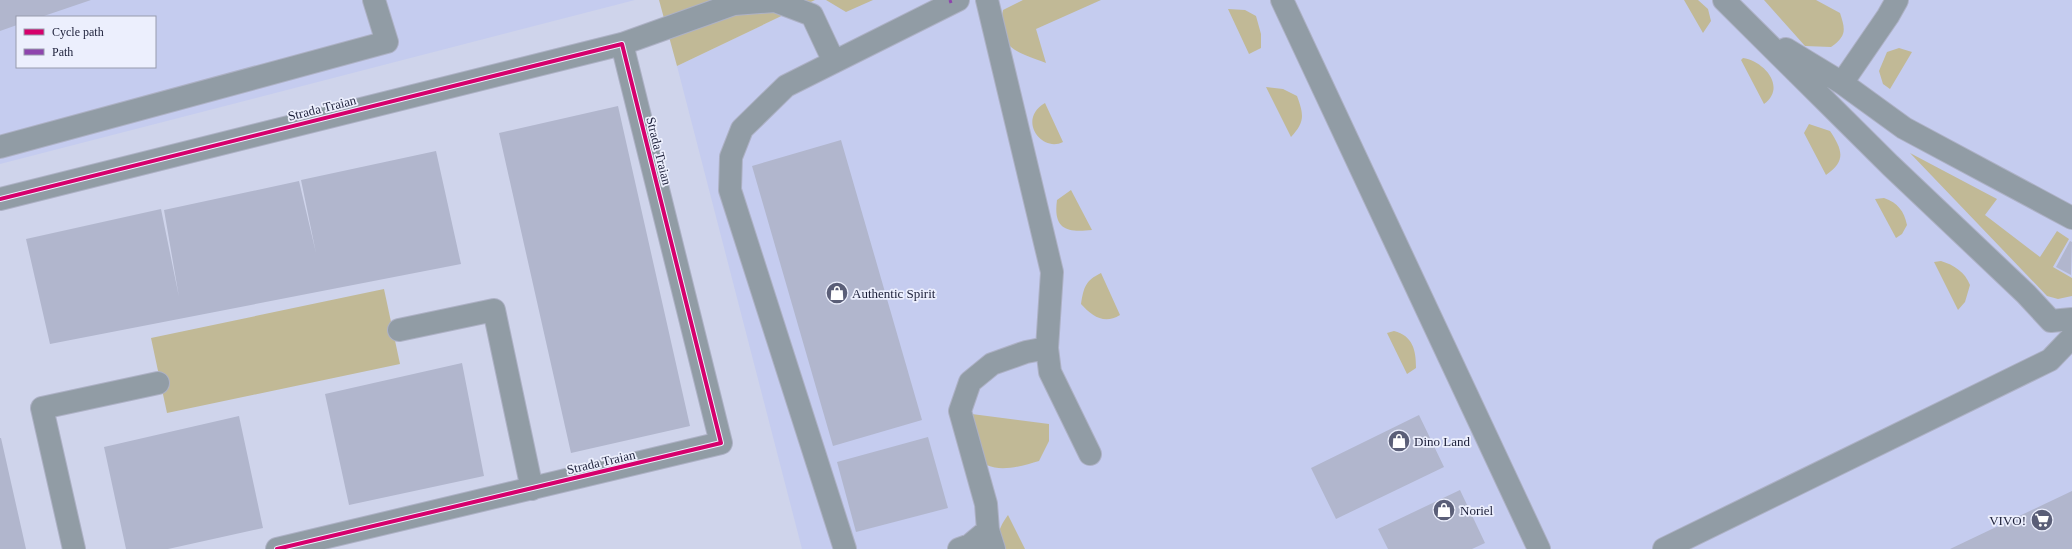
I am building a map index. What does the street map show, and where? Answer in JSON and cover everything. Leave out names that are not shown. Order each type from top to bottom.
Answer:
[{"type":"street","points":[[0,147],[387,42],[374,0]]},
{"type":"street","points":[[845,549],[730,190],[731,157],[742,129],[786,86],[958,0]]},
{"type":"street","points":[[987,0],[1052,272],[1047,348],[1050,372],[1090,454]]},
{"type":"street","points":[[1282,0],[1539,549]]},
{"type":"street","points":[[1724,0],[1890,165],[2026,294],[2051,322],[2072,319]]},
{"type":"street","points":[[1842,82],[1888,16],[1897,0]]},
{"type":"street","points":[[622,44],[734,4],[775,1],[812,15],[834,62]]},
{"type":"street","points":[[1757,32],[1842,82],[1904,128],[2072,218]]},
{"type":"street","name":"Strada Traian","points":[[0,199],[622,44],[721,444],[277,549]]},
{"type":"street","points":[[399,330],[494,310],[532,489]]},
{"type":"street","points":[[1664,549],[2050,360],[2072,337]]},
{"type":"street","points":[[959,549],[991,539],[986,504],[960,411],[970,382],[992,364],[1026,352],[1047,348]]},
{"type":"street","points":[[74,549],[42,408],[158,383]]},
{"type":"shaded area","points":[[0,0],[635,0],[0,164]]},
{"type":"shaded area","points":[[659,0],[815,0],[677,66]]},
{"type":"shaded area","points":[[815,0],[2072,0],[2072,549],[802,549],[677,66]]},
{"type":"shaded area","points":[[826,0],[873,0],[846,12]]},
{"type":"shaded area","points":[[1023,0],[1101,0],[1036,29],[1046,63],[1017,51],[1005,40],[1002,32],[1003,10]]},
{"type":"shaded area","points":[[1684,0],[1698,0],[1708,9],[1711,21],[1703,33]]},
{"type":"shaded area","points":[[1764,0],[1816,0],[1840,13],[1844,29],[1842,36],[1840,40],[1831,47],[1805,46]]},
{"type":"shaded area","points":[[1228,9],[1245,10],[1256,16],[1261,34],[1261,48],[1249,54]]},
{"type":"shaded area","points":[[1899,48],[1912,52],[1890,89],[1883,84],[1879,71],[1887,52]]},
{"type":"shaded area","points":[[1743,58],[1758,64],[1765,69],[1770,76],[1773,83],[1773,90],[1771,97],[1764,104],[1741,60]]},
{"type":"shaded area","points":[[1266,87],[1283,89],[1297,96],[1301,108],[1302,118],[1299,127],[1291,137]]},
{"type":"shaded area","points":[[1045,103],[1063,142],[1055,144],[1047,143],[1040,139],[1035,133],[1033,117],[1037,110]]},
{"type":"shaded area","points":[[1809,124],[1830,131],[1840,149],[1840,160],[1833,170],[1826,175],[1804,133]]},
{"type":"shaded area","points":[[1910,153],[1997,199],[1985,215],[2040,257],[2057,231],[2069,239],[2053,267],[2072,278],[2072,296],[2058,299],[2047,296]]},
{"type":"shaded area","points":[[1071,190],[1092,230],[1075,231],[1063,227],[1059,223],[1056,210],[1057,200]]},
{"type":"shaded area","points":[[1884,198],[1893,202],[1900,208],[1906,220],[1907,225],[1902,234],[1896,238],[1875,199]]},
{"type":"shaded area","points":[[1941,261],[1962,273],[1970,285],[1965,302],[1958,310],[1934,262]]},
{"type":"shaded area","points":[[1101,273],[1120,315],[1114,318],[1099,318],[1089,312],[1081,304],[1086,285]]},
{"type":"shaded area","points":[[384,289],[400,364],[167,413],[151,338]]},
{"type":"shaded area","points":[[1394,331],[1405,336],[1409,340],[1414,350],[1416,368],[1407,374],[1387,333]]},
{"type":"shaded area","points":[[964,413],[1049,424],[1049,441],[1039,461],[1023,466],[1005,468],[988,466],[981,462],[973,452]]},
{"type":"shaded area","points":[[1008,515],[1025,549],[1000,549],[1000,531]]},
{"type":"building","points":[[0,0],[91,0],[44,16],[16,16],[16,25],[0,31]]},
{"type":"building","points":[[618,106],[690,426],[571,453],[499,133]]},
{"type":"building","points":[[841,140],[922,420],[833,446],[752,166]]},
{"type":"building","points":[[436,151],[461,264],[50,344],[26,239],[161,209],[179,297],[164,210],[299,181],[316,253],[301,180]]},
{"type":"building","points":[[2070,241],[2072,242],[2071,275],[2056,267]]},
{"type":"building","points":[[462,363],[484,476],[349,505],[325,394]]},
{"type":"building","name":"Dino Land","points":[[1419,415],[1444,467],[1336,519],[1311,468]]},
{"type":"building","points":[[239,416],[263,528],[168,549],[126,549],[104,447]]},
{"type":"building","points":[[928,437],[948,508],[856,532],[837,462]]},
{"type":"building","points":[[1,438],[26,549],[0,549]]},
{"type":"building","name":"Noriel","points":[[1460,490],[1485,543],[1472,549],[1388,549],[1378,529]]},
{"type":"building","name":"VIVO!","points":[[2072,491],[2072,549],[1950,549]]},
{"type":"cycle path","points":[[0,199],[622,44],[721,443],[277,549]]},
{"type":"place","name":"Authentic Spirit","points":[[837,293]]},
{"type":"place","name":"Dino Land","points":[[1399,441]]},
{"type":"place","name":"Noriel","points":[[1444,510]]},
{"type":"place","name":"VIVO!","points":[[2042,520]]}]
